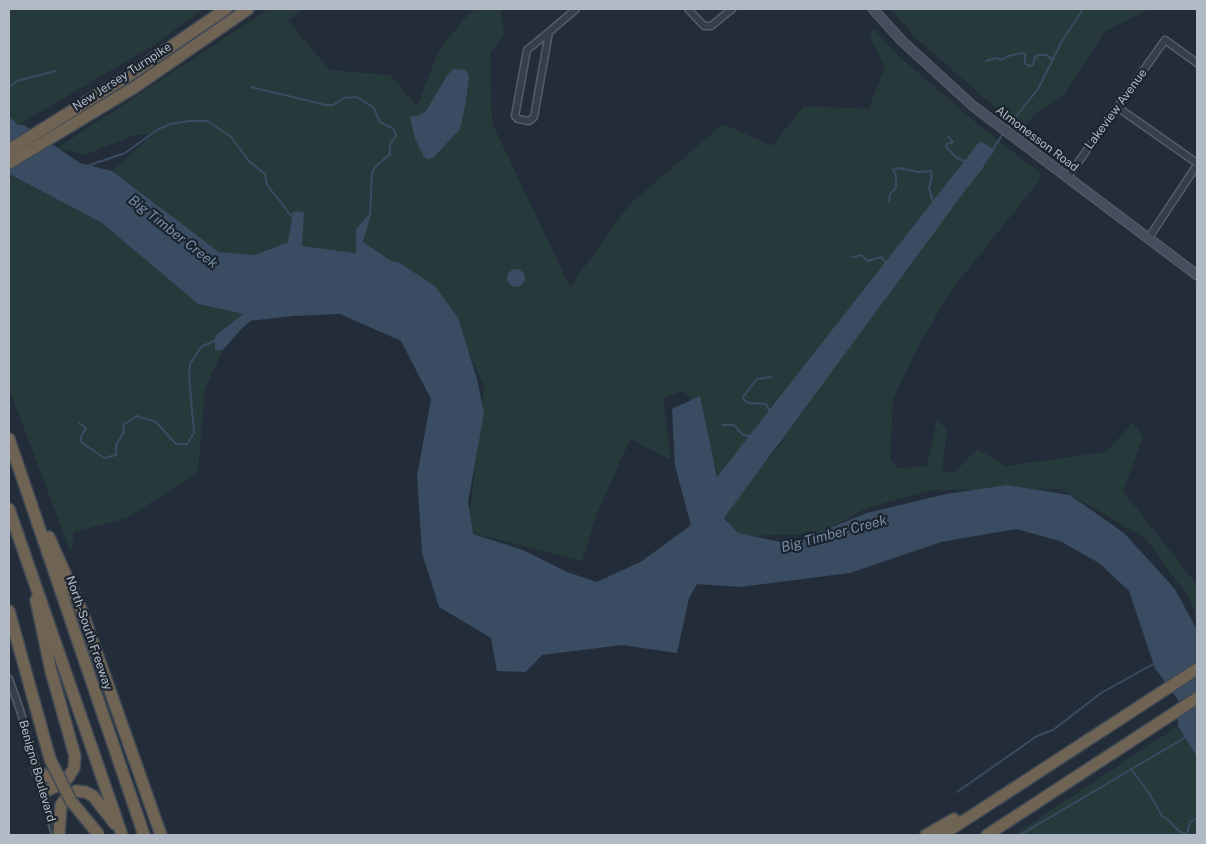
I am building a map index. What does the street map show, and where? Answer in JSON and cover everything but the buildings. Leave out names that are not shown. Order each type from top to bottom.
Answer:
[{"type":"highway","name":"New Jersey Turnpike","points":[[9,150],[128,76],[226,9]]},
{"type":"highway","name":"New Jersey Turnpike","points":[[9,163],[62,133],[135,87],[248,9]]},
{"type":"highway","name":"North-South Freeway","points":[[9,439],[144,835]]},
{"type":"highway","points":[[19,469],[86,622],[161,835]]},
{"type":"highway","points":[[9,509],[122,835]]},
{"type":"highway","points":[[31,571],[40,628],[75,751],[75,763],[68,778],[45,796]]},
{"type":"highway","points":[[9,611],[50,759],[74,805],[99,835]]},
{"type":"highway","points":[[942,835],[1197,669]]},
{"type":"highway","points":[[987,835],[1197,698]]},
{"type":"highway","points":[[926,835],[1104,730]]},
{"type":"highway","points":[[37,771],[54,780],[68,778]]},
{"type":"highway","points":[[45,796],[82,791],[93,796],[122,835]]},
{"type":"highway","points":[[57,835],[60,809],[64,800],[72,792]]},
{"type":"main road","name":"Almonesson Road","points":[[874,9],[902,41],[929,67],[998,126],[1197,275]]},
{"type":"street","points":[[549,32],[534,117],[529,121],[518,119],[515,116],[527,50],[576,9]]},
{"type":"street","points":[[688,9],[704,26],[711,26],[732,9]]},
{"type":"street","name":"Lakeview Avenue","points":[[1067,178],[1165,40],[1197,63]]},
{"type":"street","points":[[1117,107],[1197,164],[1148,239]]},
{"type":"street","name":"Benigno Boulevard","points":[[9,678],[57,835]]},
{"type":"green space","points":[[9,9],[203,9],[154,45],[18,125],[9,116]]},
{"type":"green space","points":[[269,9],[303,9],[288,21],[330,70],[390,75],[417,106],[439,50],[466,17],[475,9],[501,9],[504,35],[490,53],[492,123],[570,287],[629,205],[723,124],[772,146],[804,106],[868,109],[885,68],[869,34],[874,29],[900,57],[981,127],[1040,173],[1039,181],[950,292],[920,343],[893,399],[890,460],[898,468],[927,466],[937,421],[947,429],[942,472],[955,472],[977,449],[1006,466],[1106,452],[1133,423],[1143,437],[1123,491],[1197,585],[1197,620],[1191,601],[1146,539],[1061,489],[931,490],[867,508],[818,534],[736,536],[723,511],[786,439],[721,482],[689,395],[681,391],[663,399],[671,460],[630,439],[597,514],[582,561],[468,532],[484,385],[447,306],[363,242],[356,253],[302,246],[304,212],[293,211],[288,242],[255,255],[219,252],[112,171],[154,133],[135,135],[84,155],[57,148]]},
{"type":"green space","points":[[890,9],[1149,9],[1104,32],[1065,94],[1037,112],[1023,128],[996,108],[917,39]]},
{"type":"green space","points":[[10,175],[102,223],[198,304],[243,314],[215,349],[223,350],[205,389],[198,472],[127,518],[74,532],[71,553],[9,388]]},
{"type":"green space","points":[[1178,726],[1197,757],[1197,835],[1014,835]]},
{"type":"water","points":[[453,69],[466,70],[469,77],[460,129],[433,158],[428,159],[424,157],[415,139],[410,117],[426,111],[448,74]]},
{"type":"water","name":"Big Timber Creek","points":[[9,116],[18,125],[24,125],[80,163],[112,171],[219,252],[255,255],[288,242],[293,211],[304,212],[302,246],[356,253],[356,229],[372,211],[363,242],[391,261],[398,262],[435,286],[458,318],[477,379],[484,413],[468,502],[473,534],[523,550],[567,572],[597,582],[642,561],[691,525],[675,466],[672,409],[700,396],[717,477],[980,141],[995,150],[724,518],[738,533],[790,544],[867,513],[946,494],[1007,485],[1070,495],[1124,533],[1175,589],[1197,630],[1197,757],[1178,726],[1178,700],[1155,668],[1129,591],[1099,563],[1060,541],[1016,529],[941,542],[850,573],[740,587],[697,584],[689,598],[677,653],[622,645],[542,655],[526,672],[497,671],[491,638],[439,607],[422,553],[417,476],[431,399],[401,341],[340,314],[294,316],[248,321],[223,350],[215,350],[215,336],[243,314],[198,304],[102,223],[9,174]]},
{"type":"water","points":[[516,269],[522,272],[525,278],[522,284],[516,287],[510,284],[507,278],[510,272]]},
{"type":"waterway","points":[[1007,128],[1038,89],[1062,41],[1083,9]]},
{"type":"waterway","points":[[986,61],[997,58],[1002,60],[1008,56],[1022,53],[1025,54],[1025,63],[1029,66],[1033,65],[1035,57],[1039,55],[1046,55],[1053,60]]},
{"type":"waterway","points":[[9,87],[17,81],[55,71]]},
{"type":"waterway","points":[[251,87],[326,105],[333,105],[344,98],[357,97],[374,108],[380,122],[394,129],[396,136],[390,144],[390,154],[376,166],[372,173],[370,215]]},
{"type":"waterway","points":[[87,166],[125,153],[157,130],[170,124],[208,121],[231,137],[249,161],[265,174],[267,185],[293,218]]},
{"type":"waterway","points":[[992,151],[1004,132]]},
{"type":"waterway","points":[[948,136],[953,142],[947,144],[946,147],[957,158],[965,161]]},
{"type":"waterway","points":[[968,186],[983,166]]},
{"type":"waterway","points":[[889,202],[890,194],[896,188],[896,175],[893,170],[899,168],[919,172],[931,171],[932,176],[929,188],[933,202]]},
{"type":"waterway","points":[[853,257],[861,255],[868,261],[881,257],[886,262]]},
{"type":"waterway","points":[[240,329],[251,319]]},
{"type":"waterway","points":[[79,423],[86,428],[81,437],[81,442],[104,458],[116,455],[116,445],[124,432],[123,425],[137,416],[156,422],[176,444],[187,444],[194,433],[189,375],[190,364],[201,347],[218,339]]},
{"type":"waterway","points":[[770,411],[766,404],[749,403],[743,397],[757,379],[771,377]]},
{"type":"waterway","points":[[723,425],[734,425],[743,435],[751,436]]},
{"type":"waterway","points":[[957,792],[1037,736],[1053,730],[1101,693],[1155,663]]},
{"type":"waterway","points":[[1020,835],[1186,737]]},
{"type":"waterway","points":[[1131,769],[1149,793],[1162,816],[1180,832],[1189,835]]},
{"type":"waterway","points":[[1187,834],[1190,822],[1197,818]]}]
